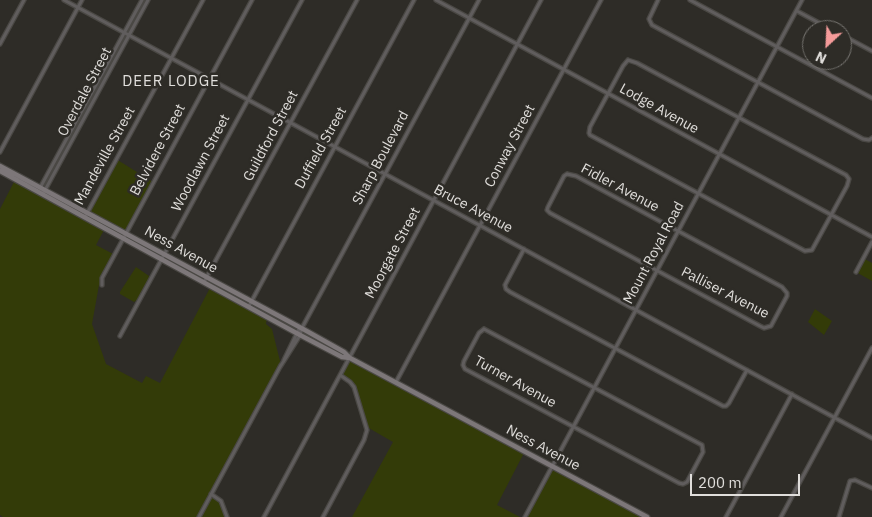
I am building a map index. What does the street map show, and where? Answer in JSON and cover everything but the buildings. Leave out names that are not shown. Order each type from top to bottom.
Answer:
[{"type":"main road","name":"Ness Avenue","points":[[0,166],[41,191]]},
{"type":"main road","name":"Ness Avenue","points":[[0,171],[86,215],[123,238],[298,334],[342,357],[350,358]]},
{"type":"main road","name":"Ness Avenue","points":[[86,215],[126,233],[302,328],[344,352],[350,358],[647,517]]},
{"type":"street","points":[[0,44],[24,0]]},
{"type":"street","name":"Bruce Avenue","points":[[64,0],[872,438]]},
{"type":"street","points":[[0,152],[82,0]]},
{"type":"street","name":"Overdale Street","points":[[41,191],[142,0]]},
{"type":"street","name":"Overdale Street","points":[[41,191],[148,0]]},
{"type":"street","name":"Mandeville Street","points":[[86,215],[203,0]]},
{"type":"street","name":"Belvidere Street","points":[[102,285],[102,278],[123,238],[252,0]]},
{"type":"street","name":"Woodlawn Street","points":[[120,336],[302,0]]},
{"type":"street","name":"Guildford Street","points":[[204,282],[357,0]]},
{"type":"street","name":"Duffield Street","points":[[249,306],[414,0]]},
{"type":"street","name":"Lodge Avenue","points":[[436,0],[872,237]]},
{"type":"street","name":"Sharp Boulevard","points":[[199,517],[479,0]]},
{"type":"street","name":"Moorgate Street","points":[[264,517],[541,0]]},
{"type":"street","name":"Conway Street","points":[[396,382],[602,0]]},
{"type":"street","points":[[658,0],[649,19],[652,25],[863,139],[869,140],[872,138]]},
{"type":"street","points":[[690,0],[872,98]]},
{"type":"street","name":"Mount Royal Road","points":[[525,517],[802,0]]},
{"type":"street","points":[[797,11],[814,20]]},
{"type":"street","points":[[852,41],[872,52]]},
{"type":"street","points":[[632,60],[846,175],[849,182],[812,250],[805,250],[590,135],[590,127],[608,94],[623,66],[626,62],[632,60]]},
{"type":"street","name":"Fidler Avenue","points":[[657,270],[550,213],[547,210],[558,187],[564,176],[571,174],[678,231]]},
{"type":"street","name":"Palliser Avenue","points":[[657,270],[764,328],[770,326],[782,307],[787,296],[786,290],[782,287],[678,231]]},
{"type":"street","points":[[856,272],[872,242]]},
{"type":"street","points":[[524,249],[506,283],[506,289],[724,406],[729,403],[747,370]]},
{"type":"street","name":"Turner Avenue","points":[[573,427],[464,368],[464,363],[479,333],[483,329],[488,330],[594,387]]},
{"type":"street","points":[[781,517],[872,348]]},
{"type":"street","points":[[323,517],[364,440],[367,430],[354,387],[340,375]]},
{"type":"street","points":[[573,427],[681,484],[687,482],[703,453],[702,445],[594,387]]},
{"type":"street","points":[[726,517],[792,394]]},
{"type":"street","points":[[839,517],[850,481],[855,480],[872,488]]},
{"type":"street","points":[[211,494],[221,501],[227,517]]},
{"type":"green space","points":[[116,159],[153,182],[126,233],[87,212]]},
{"type":"green space","points":[[15,180],[105,228],[96,245],[115,255],[102,278],[102,285],[99,285],[92,324],[106,364],[142,383],[146,376],[160,383],[211,286],[267,317],[266,324],[272,329],[281,365],[212,494],[218,498],[227,517],[3,517],[0,515],[0,209]]},
{"type":"green space","points":[[863,258],[872,263],[872,281],[856,272]]},
{"type":"green space","points":[[136,267],[149,276],[148,281],[134,302],[120,294],[120,292]]},
{"type":"green space","points":[[815,309],[832,321],[824,335],[808,322]]},
{"type":"green space","points":[[350,358],[525,451],[497,505],[520,517],[352,517],[393,442],[367,427],[354,387],[340,375]]},
{"type":"green space","points":[[552,466],[646,517],[525,517]]},
{"type":"district","name":"DEER LODGE","points":[[171,82]]}]
